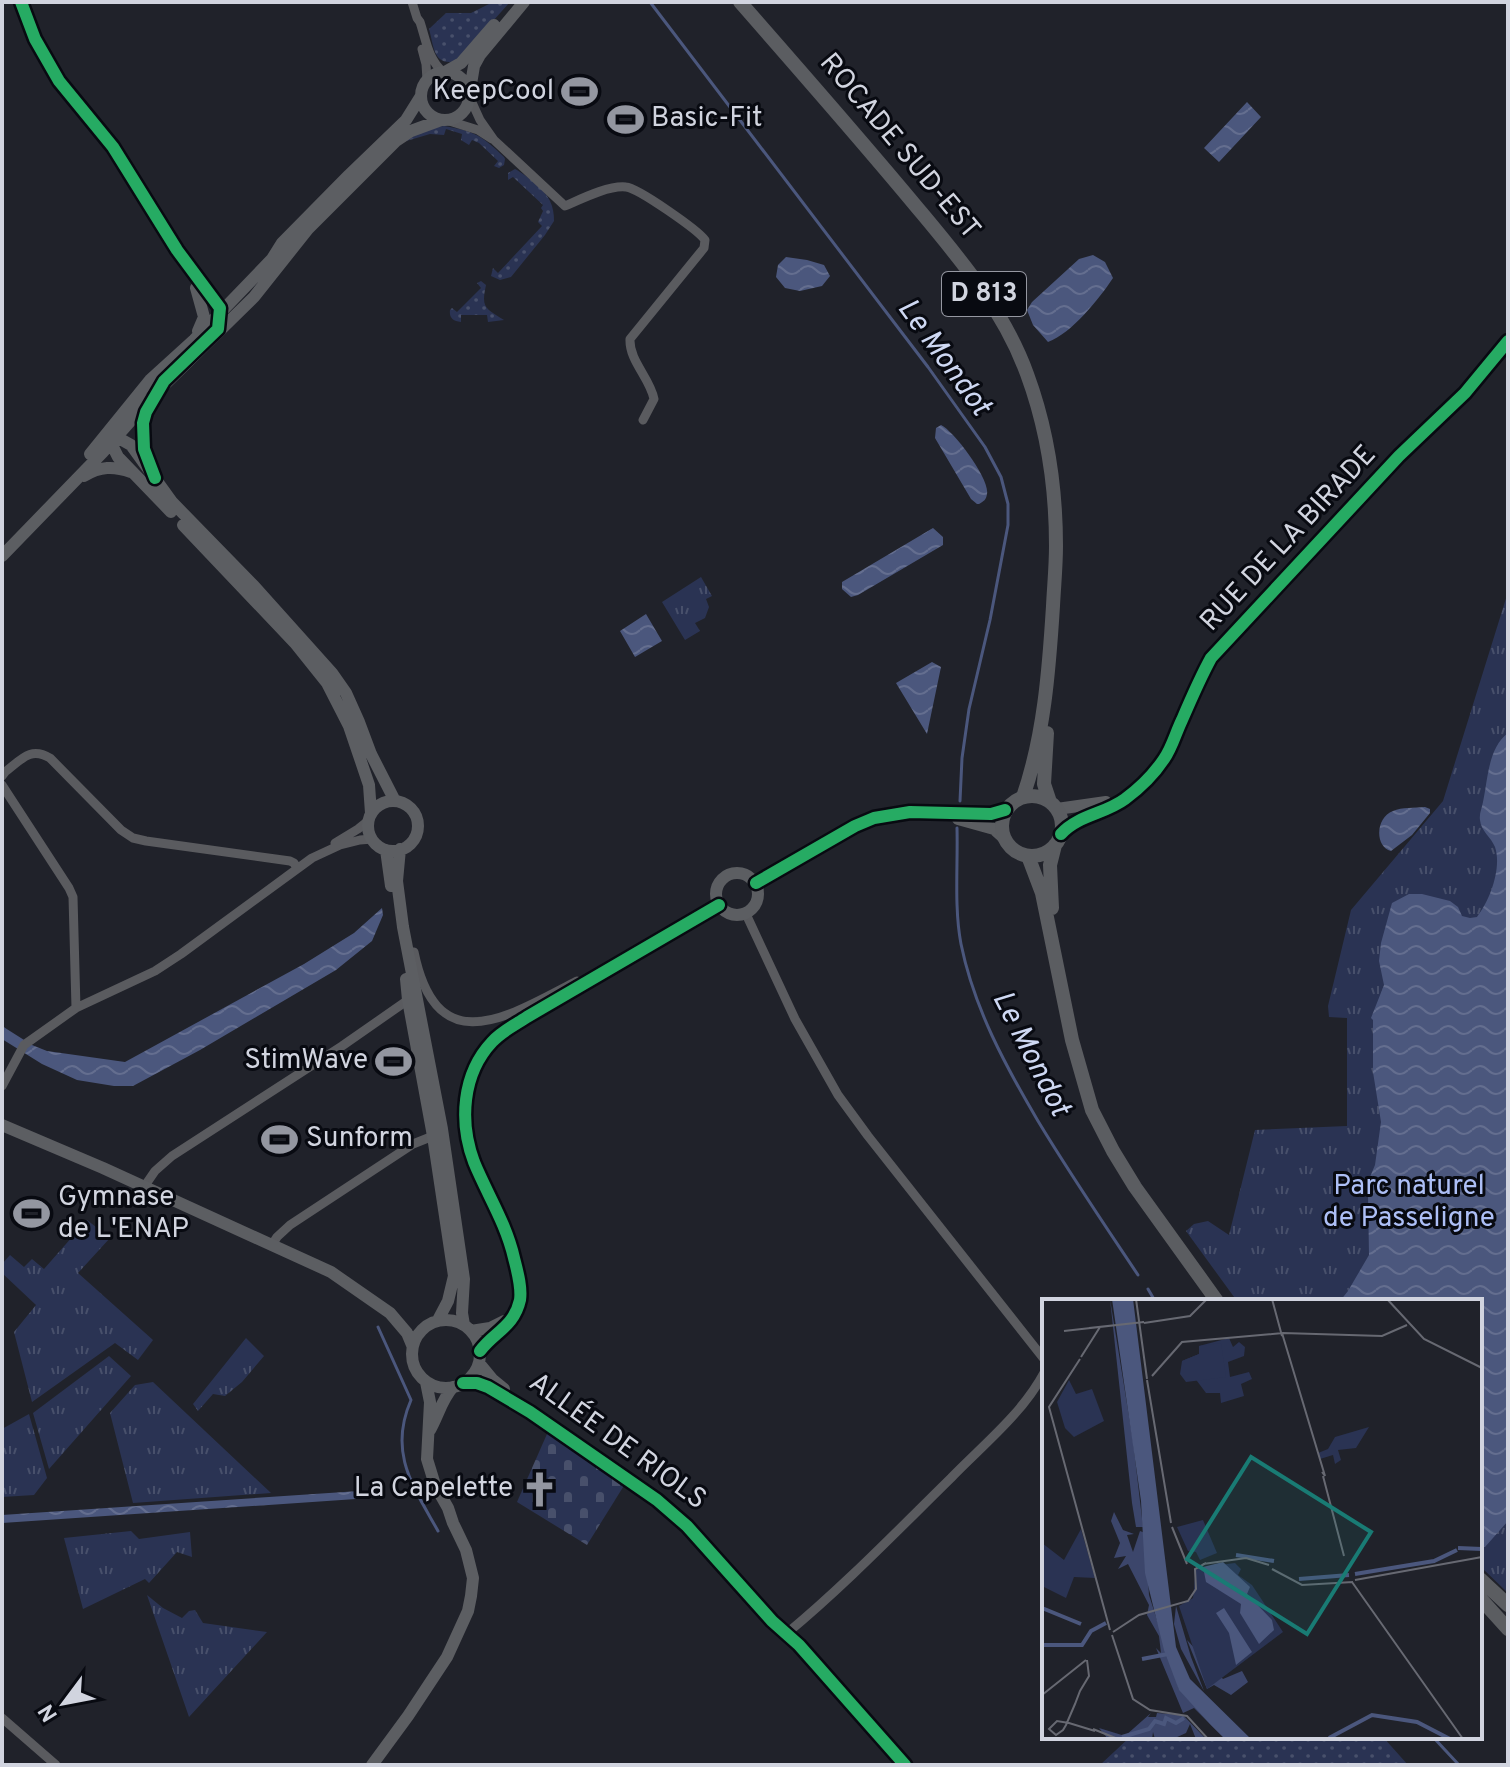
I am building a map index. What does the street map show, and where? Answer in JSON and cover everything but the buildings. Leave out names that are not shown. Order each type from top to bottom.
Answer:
[{"type":"main road","name":"ROCADE SUD-EST","points":[[740,2],[851,127],[962,262],[1001,319],[1026,371],[1043,427],[1052,482],[1056,544],[1049,661],[1032,771],[1023,797]]},
{"type":"main road","name":"ROCADE SUD-EST","points":[[1049,661],[1044,784],[1054,806]]},
{"type":"main road","points":[[1058,840],[1047,852],[1028,856],[1019,853],[1004,838],[998,812],[1032,795],[1054,806],[1062,826],[1058,840],[1050,865],[1058,972]]},
{"type":"main road","points":[[1028,856],[1042,893],[1072,1040],[1092,1110],[1135,1187],[1216,1299]]},
{"type":"main road","points":[[1482,1581],[1508,1605]]},
{"type":"main road","points":[[1482,1590],[1508,1615]]},
{"type":"main road","points":[[1482,1600],[1508,1629]]},
{"type":"street","points":[[21,2],[50,68],[113,147],[177,250],[218,305],[221,318]]},
{"type":"street","points":[[412,2],[435,65],[444,72],[459,76],[480,120],[494,140]]},
{"type":"street","points":[[210,296],[232,292],[279,247],[406,120],[427,80],[461,63],[515,2]]},
{"type":"street","points":[[109,440],[150,380],[268,281],[308,229],[396,141],[411,131],[458,117],[463,112],[470,94],[474,66],[480,55],[524,2]]},
{"type":"street","points":[[417,18],[415,25],[426,64],[427,80]]},
{"type":"street","points":[[421,96],[429,114],[478,130],[494,140],[565,206],[611,188],[625,186],[698,231],[705,240],[704,248],[630,339],[631,350],[654,399],[643,420]]},
{"type":"street","points":[[6,552],[109,440],[158,392],[279,247]]},
{"type":"street","points":[[177,250],[211,313],[221,318]]},
{"type":"street","points":[[194,342],[204,320],[196,288]]},
{"type":"street","name":"RUE DE LA BIRADE","points":[[1058,840],[1078,820],[1124,800],[1152,774],[1166,757],[1196,685],[1211,658],[1390,465],[1465,393],[1508,341]]},
{"type":"street","points":[[155,478],[144,449],[143,423],[158,392]]},
{"type":"street","points":[[2,1086],[18,1054],[31,1039],[76,1008],[155,971],[181,954],[370,817],[381,804],[395,801],[411,809],[417,831],[408,846],[400,849],[386,850],[372,839],[368,830],[370,817],[369,785],[349,726],[327,683],[268,613],[118,457],[109,440]]},
{"type":"street","points":[[109,440],[131,445],[172,502],[258,589],[332,673],[346,693],[371,754],[395,801]]},
{"type":"street","points":[[6,552],[25,538],[83,476],[93,470],[112,468],[133,473]]},
{"type":"street","points":[[2,776],[26,756],[43,753],[121,830],[133,838],[290,861],[297,868]]},
{"type":"street","points":[[2,785],[73,897],[76,1008]]},
{"type":"street","name":"RUE DE LA BIRADE","points":[[1054,806],[1101,804],[1135,790]]},
{"type":"street","points":[[756,883],[874,818],[912,812],[998,812]]},
{"type":"street","points":[[912,812],[974,823],[994,829],[1004,838]]},
{"type":"street","points":[[322,852],[372,839]]},
{"type":"street","points":[[400,849],[397,881],[403,927],[442,1129],[464,1279],[462,1313],[477,1341],[479,1357]]},
{"type":"street","points":[[386,850],[454,1276],[448,1301],[433,1322],[416,1336],[411,1355],[413,1366],[426,1382],[444,1388],[458,1385]]},
{"type":"street","points":[[739,872],[756,883],[756,904],[746,914],[728,913],[719,905],[715,892],[726,875],[739,872]]},
{"type":"street","points":[[428,1433],[447,1393],[470,1378],[486,1343],[509,1324],[520,1295],[505,1228],[468,1141],[465,1116],[467,1090],[483,1053],[501,1033],[719,905]]},
{"type":"street","points":[[746,914],[795,1019],[838,1095],[1042,1356]]},
{"type":"street","points":[[403,927],[412,943],[417,966],[430,996],[442,1010],[461,1020],[481,1023],[503,1017],[582,979],[599,975]]},
{"type":"street","points":[[144,1187],[155,1171],[172,1156],[408,1000]]},
{"type":"street","points":[[2,1125],[331,1272],[390,1313],[413,1323],[447,1319],[468,1328],[490,1328],[514,1316]]},
{"type":"street","points":[[272,1245],[277,1237],[302,1217],[413,1144],[433,1136]]},
{"type":"street","points":[[390,1313],[407,1333],[412,1345]]},
{"type":"street","name":"ALLÉE DE RIOLS","points":[[479,1357],[493,1380],[626,1472],[689,1522],[899,1765]]},
{"type":"street","points":[[786,1634],[891,1538],[1022,1405],[1042,1376]]},
{"type":"street","points":[[372,1765],[448,1655],[468,1611],[473,1578],[466,1550],[435,1485],[427,1459],[430,1402],[426,1382]]},
{"type":"street","name":"ALLÉE DE RIOLS","points":[[458,1385],[477,1383],[516,1403],[657,1500],[694,1534],[772,1621],[799,1645],[905,1765]]},
{"type":"street","points":[[2,1718],[56,1765]]},
{"type":"green space","points":[[493,2],[510,2],[457,61],[439,58],[429,29],[446,13],[471,13]]},
{"type":"green space","points":[[444,126],[471,132],[484,139],[504,157],[504,165],[499,168],[494,166],[498,161],[479,143],[472,140],[469,145],[461,140],[462,134],[446,129],[444,135],[430,134],[403,142],[428,128]]},
{"type":"green space","points":[[515,169],[548,197],[554,221],[511,277],[500,280],[491,276],[493,268],[498,273],[542,226],[538,222],[543,205],[513,177],[508,180],[508,173]]},
{"type":"green space","points":[[481,281],[486,285],[486,307],[504,320],[488,322],[487,315],[461,315],[461,322],[454,320],[450,310],[452,308],[457,312],[481,288],[477,283]]},
{"type":"green space","points":[[701,577],[712,596],[706,599],[709,607],[705,618],[695,623],[700,631],[685,640],[662,602]]},
{"type":"green space","name":"Parc naturel de Passeligne","points":[[1508,592],[1508,1593],[1482,1568],[1482,1299],[1236,1299],[1186,1231],[1194,1224],[1208,1221],[1229,1235],[1255,1130],[1347,1126],[1347,1018],[1329,1017],[1328,1006],[1351,910],[1443,801]]},
{"type":"green space","points":[[87,1220],[110,1238],[78,1273],[153,1340],[138,1360],[115,1343],[32,1402],[14,1332],[36,1305],[2,1273],[2,1264],[10,1255],[24,1267],[32,1259],[44,1269]]},
{"type":"green space","points":[[246,1338],[264,1356],[242,1382],[225,1396],[213,1394],[198,1411],[193,1404]]},
{"type":"green space","points":[[109,1356],[131,1376],[49,1469],[33,1413]]},
{"type":"green space","points":[[153,1382],[271,1493],[133,1503],[110,1413],[135,1385]]},
{"type":"green space","points":[[29,1414],[47,1478],[34,1495],[2,1497],[2,1429]]},
{"type":"green space","points":[[552,1433],[625,1484],[587,1545],[517,1502],[547,1434]]},
{"type":"green space","points":[[131,1531],[139,1539],[190,1532],[192,1557],[177,1552],[149,1583],[145,1579],[83,1609],[64,1538]]},
{"type":"green space","points":[[147,1595],[182,1618],[195,1610],[203,1623],[267,1632],[189,1717]]},
{"type":"green space","points":[[1128,1739],[1385,1739],[1408,1765],[1100,1765]]},
{"type":"water","points":[[1247,102],[1261,117],[1219,162],[1204,148]]},
{"type":"water","points":[[1093,255],[1105,262],[1113,278],[1075,323],[1048,342],[1033,325],[1027,310],[1079,259]]},
{"type":"water","points":[[786,257],[824,265],[830,276],[822,286],[800,291],[785,288],[776,277],[778,265]]},
{"type":"water","points":[[941,425],[962,446],[983,478],[987,494],[979,504],[971,499],[935,438],[936,428]]},
{"type":"water","points":[[933,528],[943,537],[943,545],[858,595],[851,597],[842,589],[842,582]]},
{"type":"water","points":[[646,614],[662,641],[635,657],[620,631]]},
{"type":"water","points":[[932,662],[941,667],[927,734],[896,683]]},
{"type":"water","points":[[1508,733],[1508,1521],[1485,1547],[1482,1545],[1482,1299],[1342,1299],[1369,1255],[1368,1193],[1381,1122],[1373,1072],[1371,1018],[1384,985],[1379,961],[1392,903],[1409,894],[1422,894],[1450,901],[1458,907],[1462,916],[1477,917],[1496,874],[1495,847],[1482,827],[1480,813],[1493,755],[1501,739]]},
{"type":"water","points":[[1400,809],[1430,809],[1430,813],[1412,835],[1391,851],[1386,848],[1379,831],[1387,814]]},
{"type":"water","points":[[382,908],[383,915],[372,941],[336,970],[133,1086],[77,1080],[42,1064],[2,1039],[2,1026],[47,1051],[125,1062],[304,964],[354,933]]},
{"type":"water","points":[[359,1491],[362,1496],[356,1499],[2,1523],[2,1515]]},
{"type":"waterway","name":"Le Mondot","points":[[650,2],[928,367],[985,447],[1001,477],[1008,504],[1008,525],[969,709],[960,801]]},
{"type":"waterway","name":"Le Mondot","points":[[957,828],[959,930],[967,968],[982,1013],[1038,1121],[1138,1275]]},
{"type":"waterway","points":[[1148,1289],[1154,1299]]},
{"type":"waterway","points":[[378,1327],[411,1400],[402,1436],[406,1468],[438,1531]]},
{"type":"waterway","points":[[1435,1739],[1459,1765]]},
{"type":"cycle path","points":[[21,2],[35,39],[59,81],[113,147],[177,250],[220,308],[218,329],[164,381],[146,412],[143,423],[144,449],[155,478]]},
{"type":"cycle path","points":[[1061,834],[1075,823],[1125,799],[1151,775],[1169,750],[1211,658],[1399,456],[1465,393],[1508,341]]},
{"type":"cycle path","points":[[756,883],[874,818],[910,812],[991,814],[1005,810]]},
{"type":"cycle path","points":[[480,1351],[513,1317],[520,1295],[511,1245],[469,1147],[466,1099],[474,1069],[492,1042],[509,1028],[719,905]]},
{"type":"cycle path","points":[[463,1383],[488,1387],[530,1412],[657,1500],[687,1526],[772,1621],[799,1645],[905,1765]]},
{"type":"place","name":"KeepCool","points":[[580,92]]},
{"type":"place","name":"Basic-Fit","points":[[625,119]]},
{"type":"place","name":"StimWave","points":[[394,1061]]},
{"type":"place","name":"Sunform","points":[[280,1139]]},
{"type":"place","name":"Gymnase de L'ENAP","points":[[32,1214]]},
{"type":"place","name":"La Capelette","points":[[539,1489]]}]
